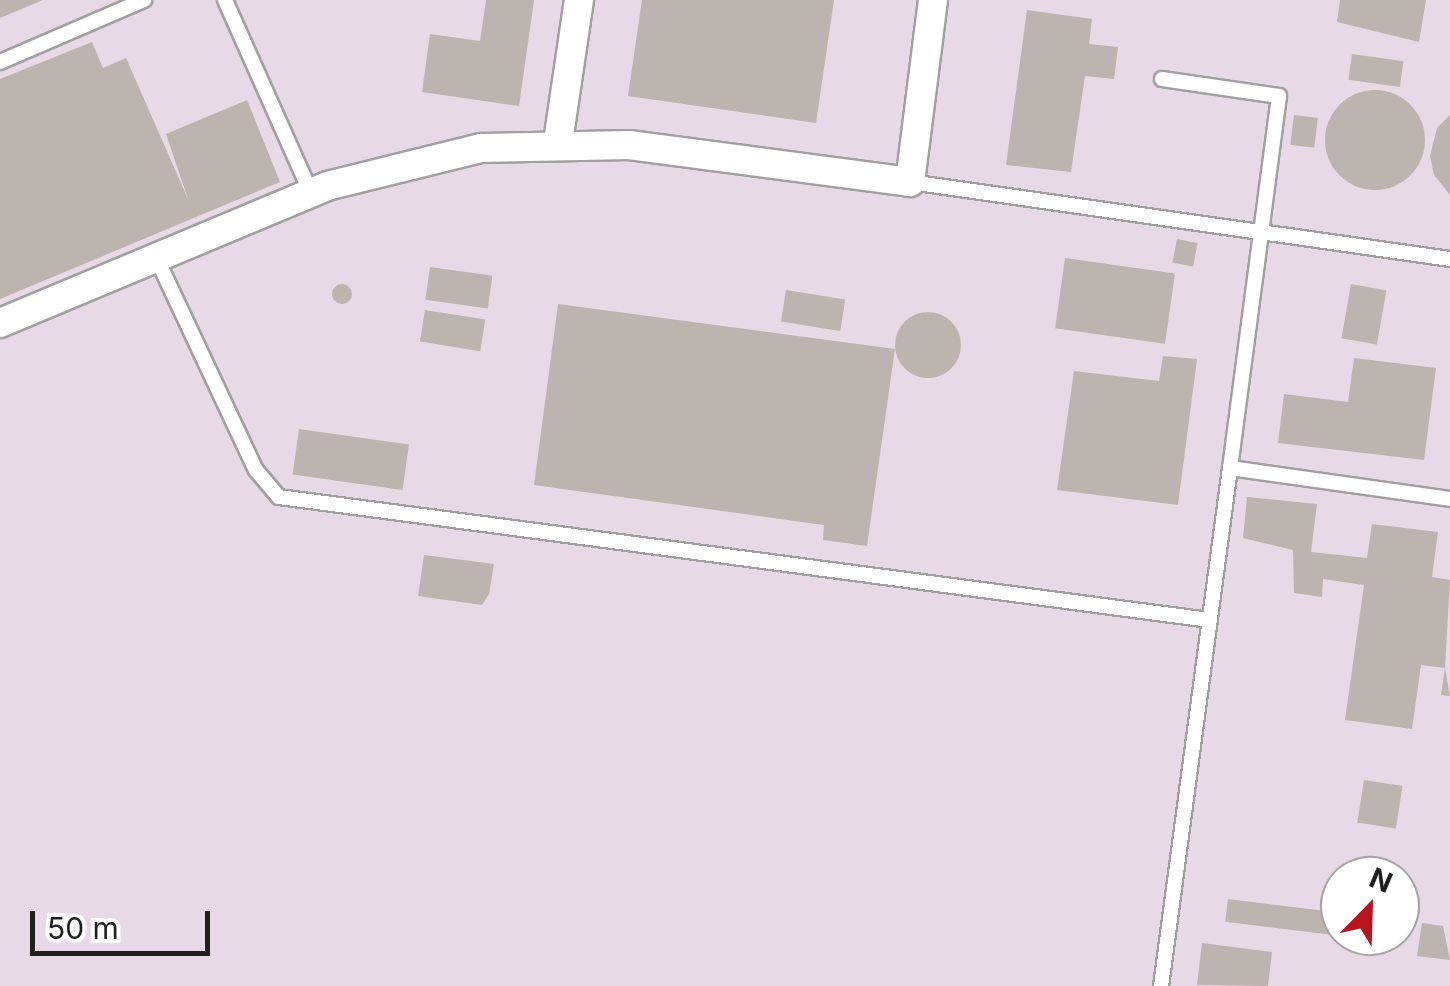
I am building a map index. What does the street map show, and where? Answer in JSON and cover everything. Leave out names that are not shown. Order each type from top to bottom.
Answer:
[{"type":"street","points":[[558,142],[579,0]]},
{"type":"street","points":[[0,323],[311,193],[418,160],[558,142],[910,182],[933,0]]},
{"type":"lane","points":[[0,62],[144,0]]},
{"type":"lane","points":[[225,0],[311,193]]},
{"type":"lane","points":[[1161,986],[1279,96],[1162,79]]},
{"type":"lane","points":[[910,182],[1450,259]]},
{"type":"lane","points":[[156,257],[256,470],[279,496],[1210,620]]},
{"type":"lane","points":[[1230,468],[1450,499]]},
{"type":"shaded area","points":[[0,0],[1450,0],[1450,986],[0,986]]},
{"type":"building","points":[[0,0],[43,0],[0,18]]},
{"type":"building","points":[[486,0],[534,0],[519,106],[422,92],[430,34],[480,41]]},
{"type":"building","points":[[642,0],[834,0],[816,123],[628,96]]},
{"type":"building","points":[[1340,0],[1426,0],[1419,42],[1337,22]]},
{"type":"building","points":[[1027,10],[1092,19],[1089,44],[1118,47],[1114,79],[1085,76],[1071,172],[1006,165]]},
{"type":"building","points":[[92,42],[103,68],[126,58],[188,199],[166,134],[247,100],[280,182],[0,299],[0,79]]},
{"type":"building","points":[[1352,54],[1403,61],[1400,87],[1348,80]]},
{"type":"building","points":[[1375,90],[1394,94],[1410,105],[1421,121],[1425,140],[1421,159],[1410,175],[1394,186],[1375,190],[1356,186],[1340,175],[1329,159],[1325,140],[1329,121],[1340,105],[1356,94]]},
{"type":"building","points":[[1294,115],[1318,118],[1314,148],[1290,145]]},
{"type":"building","points":[[1450,115],[1450,195],[1434,175],[1430,156],[1437,128]]},
{"type":"building","points":[[1177,239],[1198,243],[1193,267],[1172,263]]},
{"type":"building","points":[[1065,258],[1175,273],[1165,344],[1055,328]]},
{"type":"building","points":[[430,267],[492,276],[488,308],[425,300]]},
{"type":"building","points":[[338,284],[346,284],[352,294],[346,304],[338,304],[332,298],[332,290]]},
{"type":"building","points":[[1351,284],[1386,290],[1377,344],[1341,338]]},
{"type":"building","points":[[786,290],[845,299],[840,331],[781,322]]},
{"type":"building","points":[[558,304],[895,349],[867,546],[823,540],[824,525],[534,485]]},
{"type":"building","points":[[425,310],[485,320],[480,351],[420,342]]},
{"type":"building","points":[[928,312],[951,322],[961,345],[951,368],[928,378],[905,368],[895,345],[905,322]]},
{"type":"building","points":[[1163,356],[1197,359],[1178,505],[1057,490],[1074,371],[1159,381]]},
{"type":"building","points":[[1354,358],[1436,368],[1424,460],[1278,443],[1284,394],[1348,402]]},
{"type":"building","points":[[299,429],[409,444],[403,490],[293,475]]},
{"type":"building","points":[[1247,497],[1317,504],[1311,552],[1367,558],[1372,524],[1438,532],[1432,577],[1450,580],[1445,668],[1421,665],[1412,729],[1345,720],[1364,585],[1323,579],[1322,597],[1294,593],[1293,550],[1243,538]]},
{"type":"building","points":[[424,555],[494,564],[489,594],[482,605],[418,596]]},
{"type":"building","points":[[1445,668],[1450,696],[1441,695]]},
{"type":"building","points":[[1364,780],[1403,786],[1396,829],[1357,822]]},
{"type":"building","points":[[1228,899],[1320,910],[1320,933],[1225,922]]},
{"type":"building","points":[[1422,923],[1443,926],[1450,960],[1417,956]]},
{"type":"building","points":[[1202,943],[1272,952],[1268,986],[1197,985]]}]
